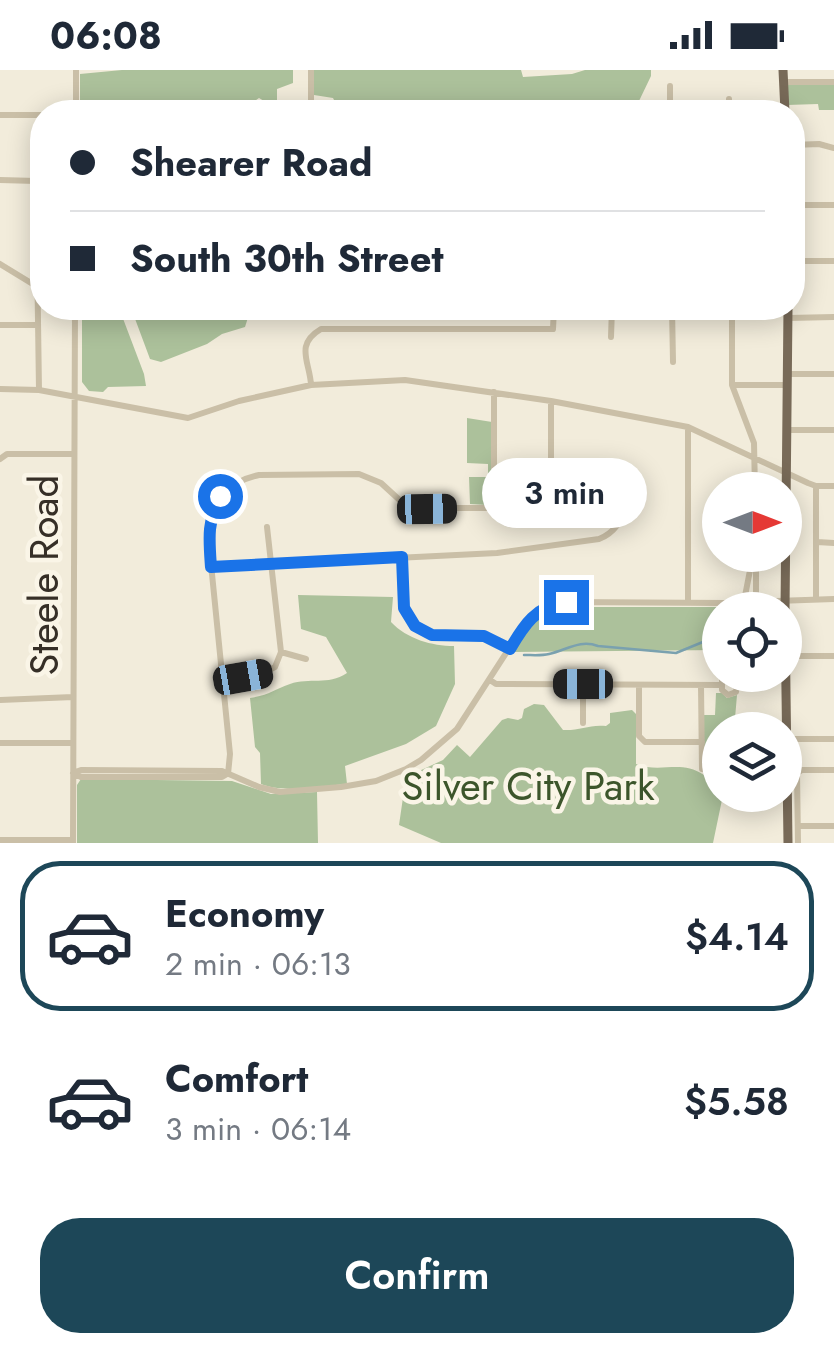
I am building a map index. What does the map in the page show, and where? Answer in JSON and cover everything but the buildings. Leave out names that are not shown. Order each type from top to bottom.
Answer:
[{"type":"main road","points":[[783,70],[785,100]]},
{"type":"main road","points":[[788,320],[788,472]]},
{"type":"main road","points":[[788,812],[788,843]]},
{"type":"street","points":[[76,70],[76,100]]},
{"type":"street","points":[[311,70],[312,100]]},
{"type":"street","points":[[784,82],[834,82]]},
{"type":"street","points":[[670,86],[670,100]]},
{"type":"street","points":[[0,116],[30,116]]},
{"type":"street","points":[[805,145],[834,148]]},
{"type":"street","points":[[0,180],[30,179]]},
{"type":"street","points":[[805,205],[834,205]]},
{"type":"street","points":[[805,261],[834,261]]},
{"type":"street","points":[[2,266],[30,282]]},
{"type":"street","points":[[805,313],[834,317]]},
{"type":"street","points":[[37,320],[39,390]]},
{"type":"street","name":"Steele Road","points":[[73,842],[75,320]]},
{"type":"street","points":[[311,385],[304,352],[310,338],[321,329],[553,329],[553,320]]},
{"type":"street","points":[[611,336],[612,320]]},
{"type":"street","points":[[672,320],[673,362]]},
{"type":"street","points":[[732,320],[732,385],[751,433],[756,471]]},
{"type":"street","points":[[0,325],[37,324]]},
{"type":"street","points":[[732,385],[834,374]]},
{"type":"street","points":[[0,389],[39,390],[194,418],[233,402],[311,385],[397,379],[551,401],[688,427],[784,472]]},
{"type":"street","points":[[494,392],[494,508]]},
{"type":"street","points":[[228,774],[230,754],[211,567],[211,514],[220,496],[232,485],[259,475],[360,474],[381,483],[405,505],[427,509],[551,508],[551,401]]},
{"type":"street","points":[[688,427],[688,603]]},
{"type":"street","points":[[788,430],[834,430]]},
{"type":"street","points":[[737,450],[748,442],[751,433]]},
{"type":"street","points":[[737,450],[756,471]]},
{"type":"street","points":[[2,457],[74,454]]},
{"type":"street","points":[[211,567],[497,553],[599,539],[614,530],[623,518],[619,491],[612,483],[603,478],[551,476]]},
{"type":"street","points":[[802,480],[816,486],[834,486]]},
{"type":"street","points":[[816,486],[816,599]]},
{"type":"street","points":[[223,680],[264,673],[275,666],[281,652],[267,527]]},
{"type":"street","points":[[817,542],[834,543]]},
{"type":"street","points":[[402,557],[403,600],[406,614],[415,626],[426,633],[484,636],[510,649]]},
{"type":"street","points":[[802,604],[834,599]]},
{"type":"street","points":[[228,774],[259,788],[280,792],[359,785],[393,775],[445,741],[468,715],[534,615],[556,604],[702,605]]},
{"type":"street","points":[[281,652],[306,659]]},
{"type":"street","points":[[802,656],[834,656]]},
{"type":"street","points":[[490,680],[496,684],[701,685],[702,742],[644,742],[639,736],[639,685]]},
{"type":"street","points":[[583,684],[583,723]]},
{"type":"street","points":[[0,700],[73,697]]},
{"type":"street","points":[[802,739],[834,739]]},
{"type":"street","points":[[0,743],[73,744]]},
{"type":"street","points":[[798,843],[798,773],[834,770]]},
{"type":"street","points":[[73,773],[81,777],[228,774]]},
{"type":"street","points":[[798,826],[834,826]]},
{"type":"street","points":[[0,840],[73,842]]},
{"type":"green space","points":[[122,70],[293,70],[293,83],[277,89],[277,100],[80,100],[80,74]]},
{"type":"green space","points":[[314,70],[521,70],[523,77],[585,70],[651,70],[639,100],[334,100],[314,95]]},
{"type":"green space","points":[[834,84],[834,110],[819,110],[818,104],[805,104],[805,100],[787,100],[787,85]]},
{"type":"green space","points":[[82,320],[124,320],[146,386],[108,387],[103,392],[89,391],[82,382]]},
{"type":"green space","points":[[135,320],[247,320],[245,327],[222,334],[207,344],[161,362],[150,359]]},
{"type":"green space","points":[[467,418],[492,422],[488,505],[470,504],[469,477],[488,477],[488,464],[467,463]]},
{"type":"green space","points":[[298,595],[393,597],[391,622],[397,628],[420,640],[454,646],[455,684],[436,726],[406,744],[345,766],[347,784],[292,789],[261,784],[250,698],[297,682],[332,679],[347,673],[326,637],[301,629]]},
{"type":"green space","points":[[702,607],[702,650],[512,652],[538,619],[551,610]]},
{"type":"green space","name":"Silver City Park","points":[[716,693],[727,698],[737,695],[736,712],[715,712]]},
{"type":"green space","name":"Silver City Park","points":[[534,704],[544,705],[563,730],[606,726],[610,713],[632,710],[636,714],[636,764],[702,774],[702,812],[719,812],[713,843],[441,843],[399,825],[406,777],[443,760],[457,745],[470,757],[502,720],[522,718],[524,709]]},
{"type":"green space","points":[[81,779],[232,781],[271,794],[317,792],[318,843],[77,843],[77,785]]},
{"type":"waterway","points":[[524,655],[546,655],[585,644],[676,653],[702,642]]},
{"type":"route","points":[[220,496],[211,514],[208,534],[211,567],[402,557],[406,614],[410,622],[432,635],[484,636],[510,649],[534,615],[548,606],[566,602]]}]
